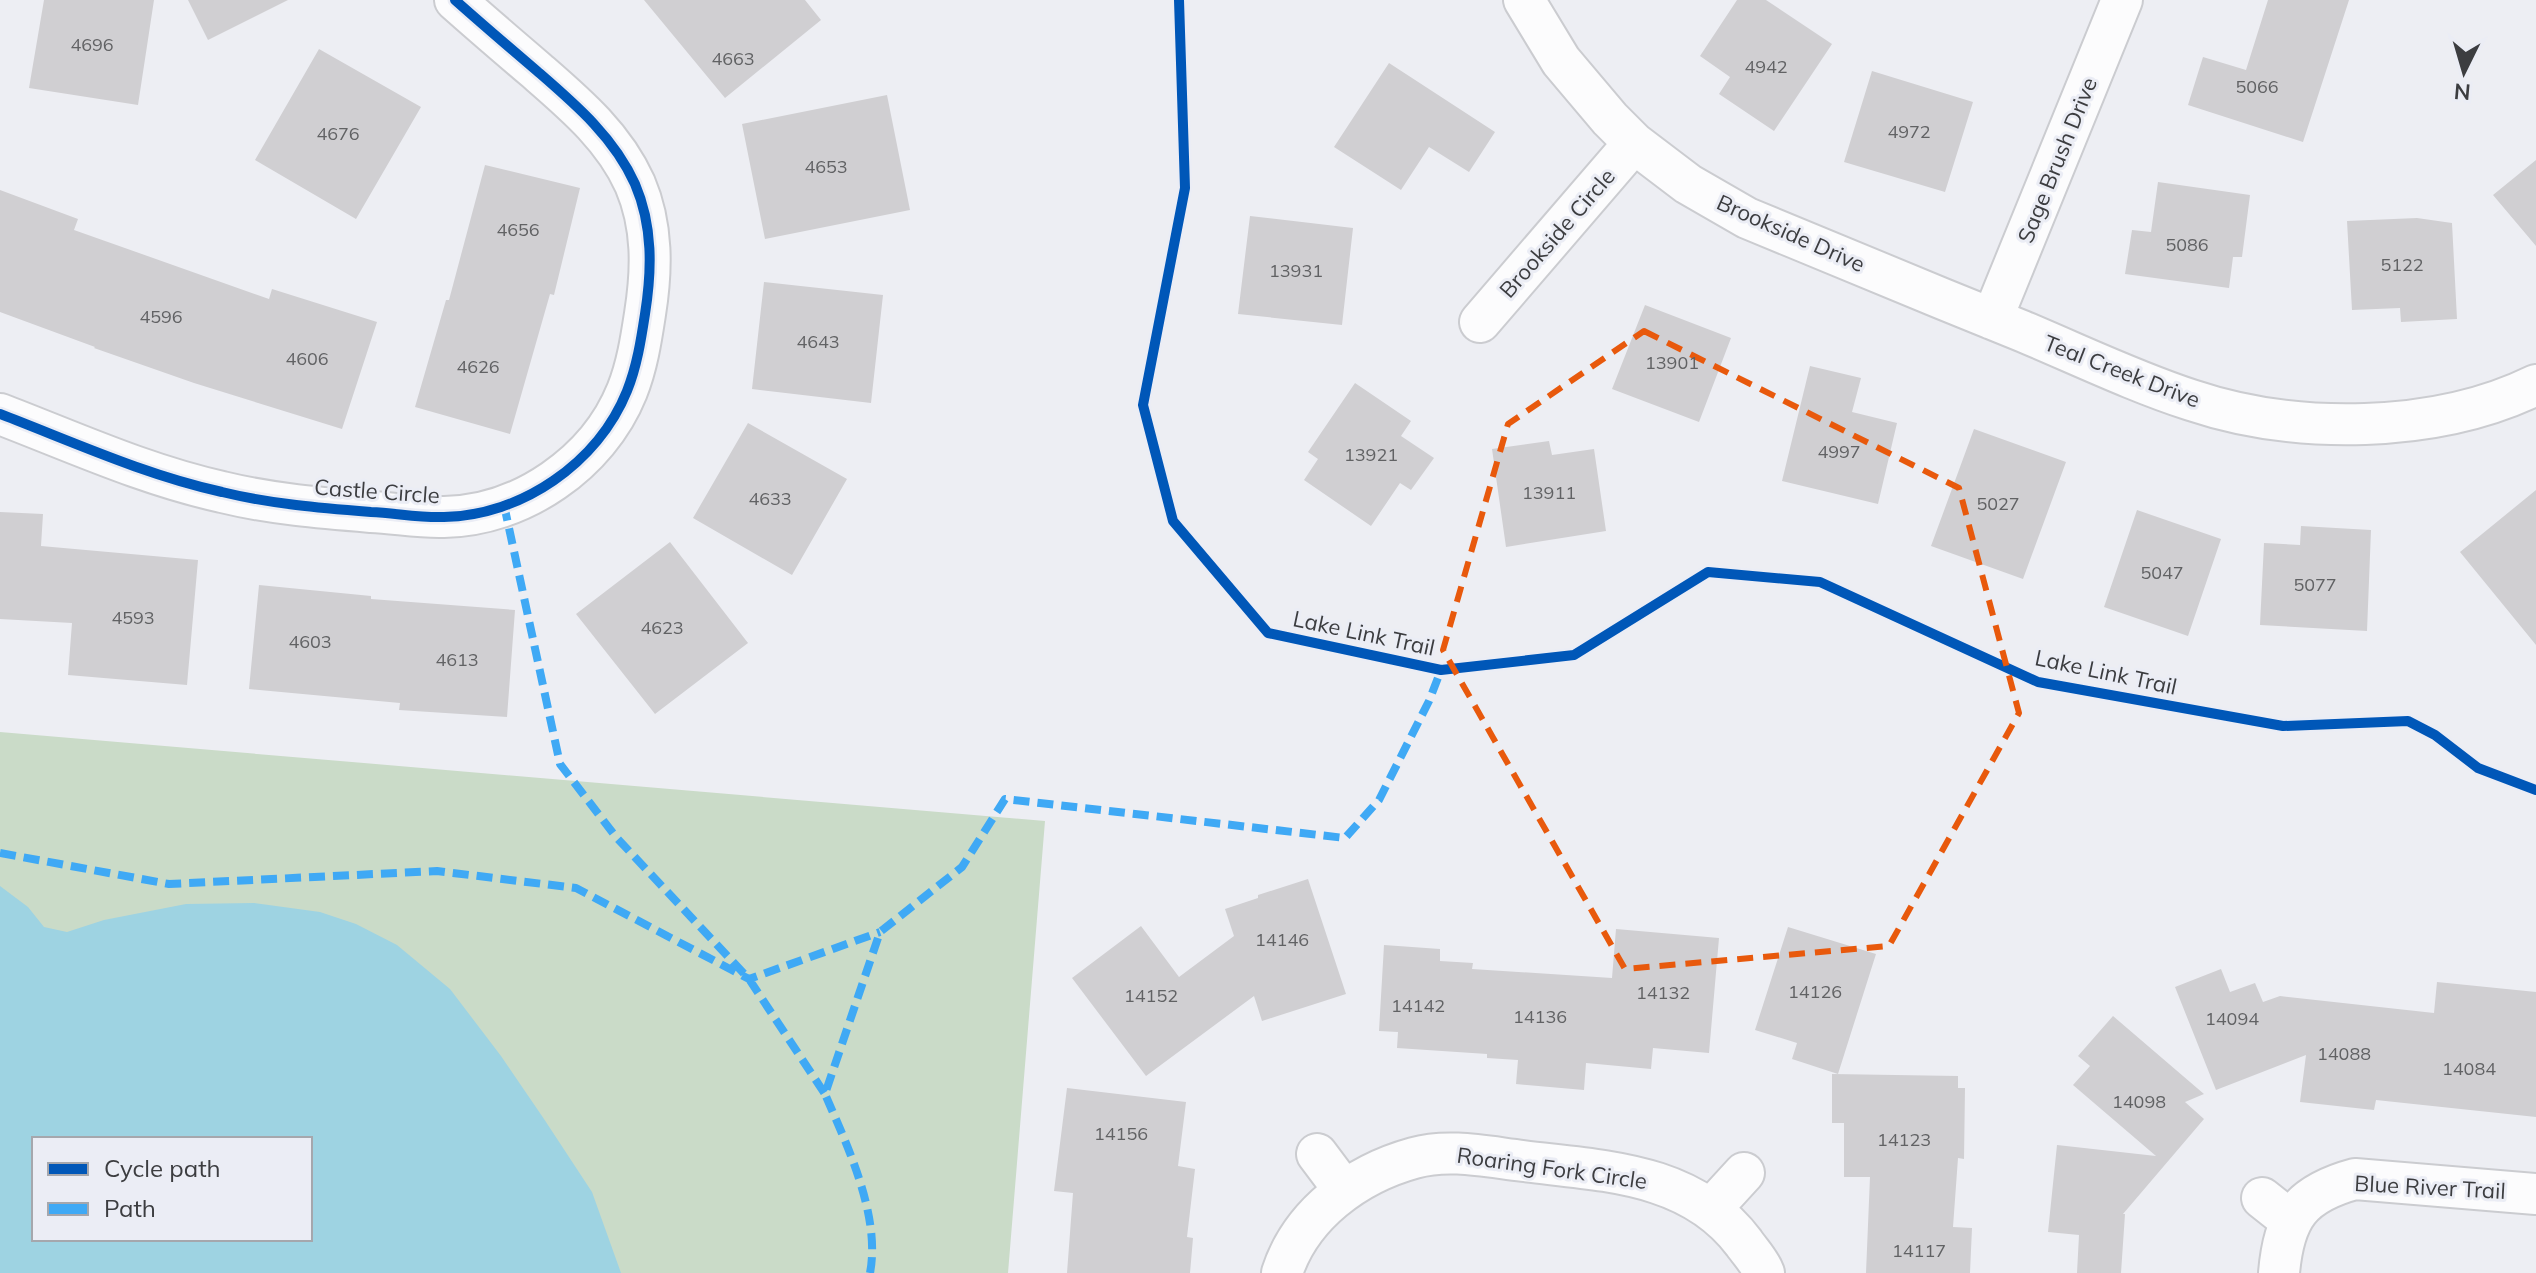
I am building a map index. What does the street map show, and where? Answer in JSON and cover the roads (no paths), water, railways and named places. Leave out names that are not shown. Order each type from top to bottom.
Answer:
[{"type":"street","name":"Castle Circle","points":[[0,414],[150,472],[221,492],[293,506],[444,517],[491,510],[530,495],[570,469],[604,433],[627,392],[640,351],[651,276],[648,226],[635,184],[610,141],[578,107],[455,0]]},
{"type":"street","name":"Brookside Drive","points":[[1524,0],[1561,61],[1610,119],[1634,143],[1688,184],[1747,218],[1992,319]]},
{"type":"street","name":"Sage Brush Drive","points":[[1992,319],[2122,0]]},
{"type":"street","name":"Brookside Circle","points":[[1480,322],[1634,143]]},
{"type":"street","name":"Teal Creek Drive","points":[[1992,319],[2192,400],[2274,420],[2342,424],[2401,421],[2468,409],[2536,385]]},
{"type":"street","name":"Roaring Fork Circle","points":[[1282,1273],[1310,1222],[1344,1190],[1374,1171],[1417,1157],[1456,1153],[1630,1175],[1671,1186],[1711,1209],[1735,1231],[1764,1273]]},
{"type":"street","points":[[1317,1154],[1344,1190]]},
{"type":"street","points":[[1711,1209],[1744,1173]]},
{"type":"street","name":"Blue River Trail","points":[[2279,1273],[2282,1247],[2276,1209],[2305,1202],[2329,1186],[2355,1179],[2536,1194]]},
{"type":"water","points":[[0,886],[28,907],[44,927],[67,932],[104,920],[186,904],[254,903],[320,912],[356,924],[397,945],[450,989],[501,1056],[592,1192],[621,1273],[0,1273]]}]
